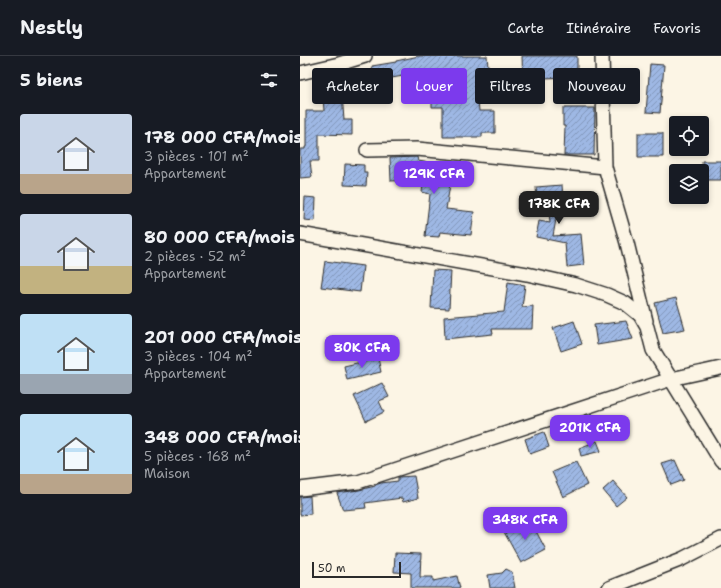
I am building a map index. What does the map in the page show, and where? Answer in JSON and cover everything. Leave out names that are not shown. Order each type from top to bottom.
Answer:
[{"type":"street","points":[[300,73],[366,56]]},
{"type":"street","points":[[602,56],[605,166],[627,243],[653,350],[721,461]]},
{"type":"street","points":[[366,150],[417,149],[605,166]]},
{"type":"street","points":[[300,234],[527,274],[576,285],[607,295],[625,303],[640,315],[647,327]]},
{"type":"street","points":[[300,489],[358,482],[671,380],[721,368]]},
{"type":"street","points":[[616,587],[682,559],[721,539]]},
{"type":"building","points":[[419,56],[487,56],[488,68],[475,68],[475,104],[478,104],[479,111],[495,111],[495,133],[482,133],[482,137],[443,137],[443,107],[432,107],[432,104],[467,104],[467,68],[401,68],[401,76],[393,78],[393,68],[372,68],[372,66]]},
{"type":"building","points":[[522,56],[577,56],[577,68],[553,68],[553,78],[545,78],[545,68],[522,68]]},
{"type":"building","points":[[650,64],[664,65],[660,113],[646,112]]},
{"type":"building","points":[[324,104],[343,104],[344,120],[352,120],[352,135],[319,134],[319,161],[310,161],[312,177],[300,178],[300,149],[305,149],[306,147],[306,111],[324,111]]},
{"type":"building","points":[[563,108],[595,108],[594,155],[564,155],[565,126],[563,126]]},
{"type":"building","points":[[638,133],[663,133],[663,157],[638,157]]},
{"type":"building","points":[[417,157],[418,161],[453,167],[446,209],[474,212],[471,235],[440,232],[439,237],[425,236],[430,194],[422,192],[424,179],[391,181],[390,158]]},
{"type":"building","points":[[702,161],[721,161],[721,180],[709,180],[709,164],[702,164]]},
{"type":"building","points":[[345,164],[364,165],[364,172],[367,172],[366,186],[344,185]]},
{"type":"building","points":[[562,185],[564,213],[557,214],[553,236],[581,234],[584,265],[567,267],[565,243],[536,237],[539,221],[550,223],[548,200],[537,201],[536,187]]},
{"type":"building","points":[[305,197],[316,198],[315,221],[304,220]]},
{"type":"building","points":[[325,261],[363,266],[360,292],[321,287]]},
{"type":"building","points":[[433,270],[451,271],[449,309],[431,308]]},
{"type":"building","points":[[508,282],[525,285],[522,307],[533,306],[532,329],[492,329],[493,334],[445,339],[444,317],[504,312]]},
{"type":"building","points":[[676,298],[685,329],[663,333],[655,303]]},
{"type":"building","points":[[574,321],[582,344],[561,351],[553,328]]},
{"type":"building","points":[[626,321],[633,339],[597,345],[594,325]]},
{"type":"building","points":[[378,358],[381,372],[347,380],[344,366]]},
{"type":"building","points":[[382,383],[389,397],[379,401],[384,412],[366,421],[354,396]]},
{"type":"building","points":[[592,413],[600,433],[587,438],[580,417]]},
{"type":"building","points":[[544,432],[549,447],[530,454],[525,439]]},
{"type":"building","points":[[597,441],[601,451],[581,456],[579,448]]},
{"type":"building","points":[[675,460],[684,480],[671,485],[662,464]]},
{"type":"building","points":[[576,462],[587,485],[563,497],[552,472]]},
{"type":"building","points":[[414,476],[418,498],[403,502],[402,498],[365,503],[366,508],[343,510],[337,493],[359,490],[381,483],[398,481],[398,477]]},
{"type":"building","points":[[613,481],[627,497],[616,506],[603,490]]},
{"type":"building","points":[[310,496],[311,514],[300,515],[300,497]]},
{"type":"building","points":[[529,518],[546,550],[521,563],[504,532]]},
{"type":"building","points":[[395,553],[421,554],[420,577],[433,577],[433,581],[457,576],[460,588],[411,588],[411,573],[394,572]]},
{"type":"building","points":[[506,569],[512,572],[515,588],[490,588],[488,575],[502,573]]}]
